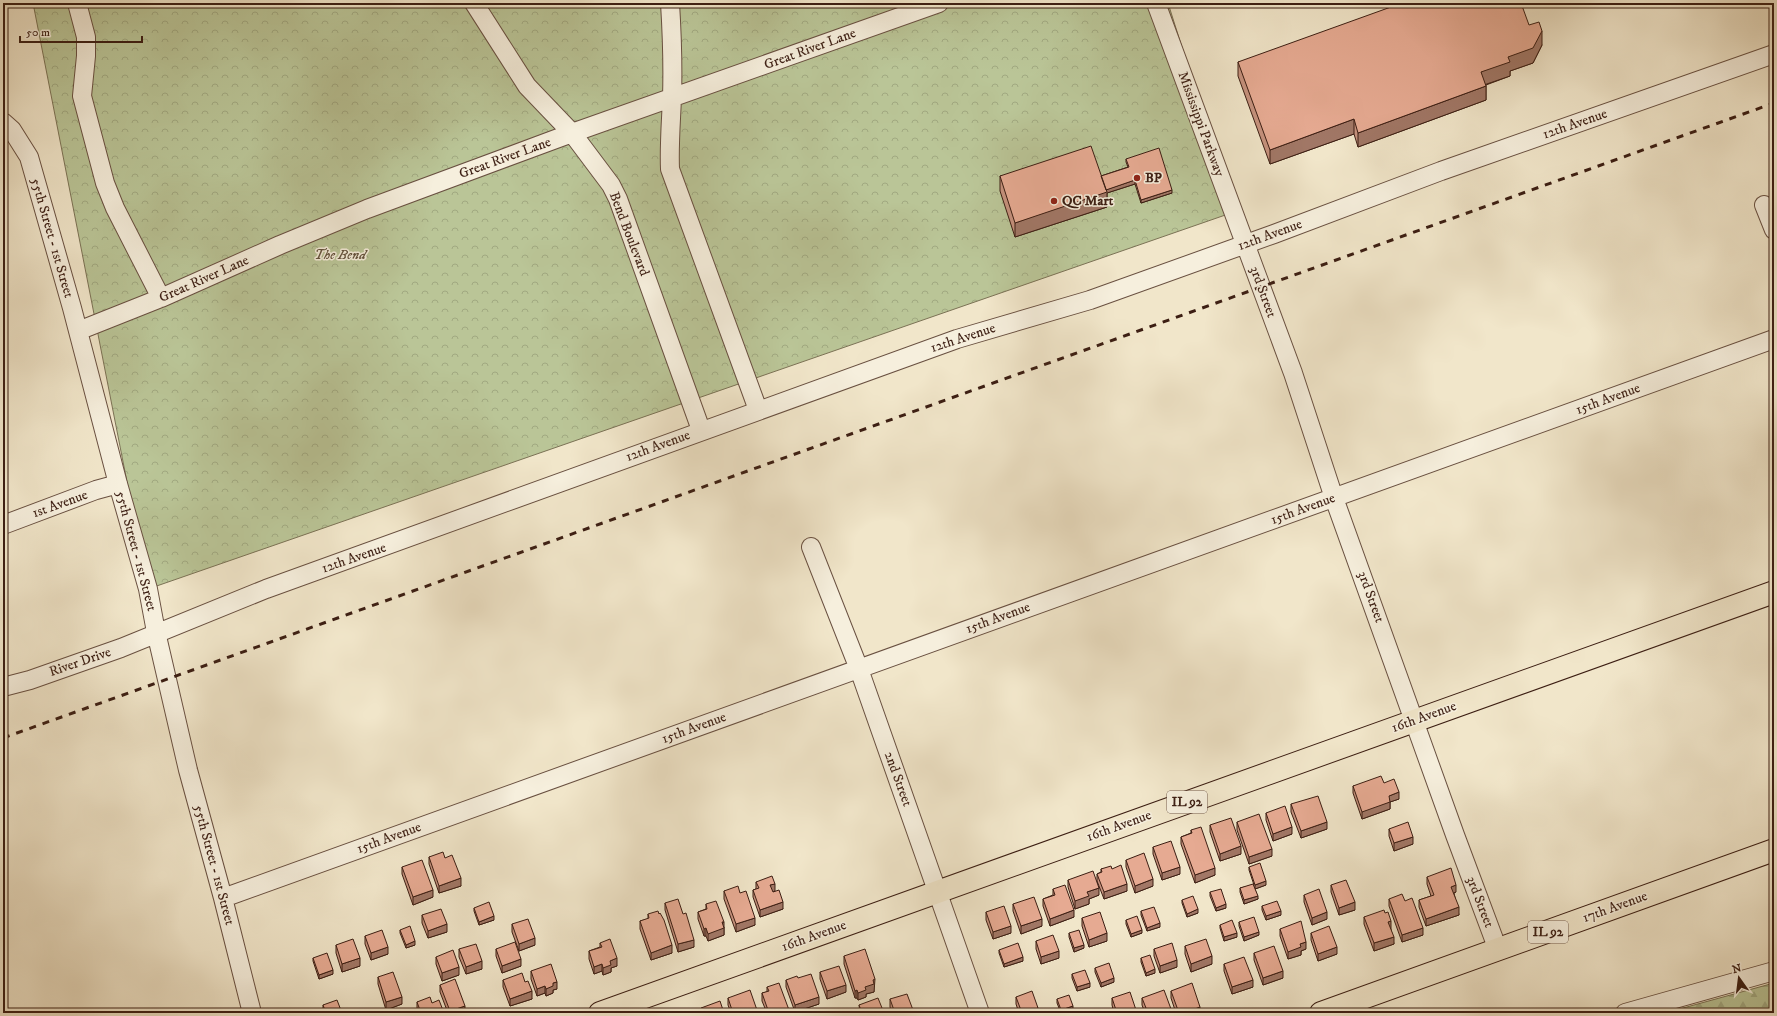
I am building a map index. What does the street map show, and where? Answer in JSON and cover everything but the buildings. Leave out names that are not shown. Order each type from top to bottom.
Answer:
[{"type":"main road","name":"16th Avenue","points":[[600,1013],[1774,592]]},
{"type":"main road","name":"17th Avenue","points":[[1321,1013],[1347,1009],[1498,950],[1774,850]]},
{"type":"street","points":[[77,3],[86,37],[86,56],[82,96],[105,183],[115,208],[161,298]]},
{"type":"street","name":"Bend Boulevard","points":[[474,3],[527,86],[572,133],[611,185],[618,199],[701,430]]},
{"type":"street","points":[[670,3],[672,31],[672,99],[669,145],[670,169],[758,410]]},
{"type":"street","name":"Great River Lane","points":[[78,331],[161,298],[280,245],[360,212],[572,133],[672,99],[939,3]]},
{"type":"street","name":"Mississippi Parkway","points":[[1156,3],[1246,244]]},
{"type":"street","name":"12th Avenue","points":[[156,632],[266,589],[701,430],[957,339],[1090,300],[1441,172],[1774,54]]},
{"type":"street","name":"55th Street - 1st Street","points":[[3,122],[16,135],[29,157],[78,331],[118,484],[148,589],[156,632],[188,770],[223,898],[252,1013]]},
{"type":"street","points":[[1764,206],[1774,230]]},
{"type":"street","name":"3rd Street","points":[[1246,244],[1293,373],[1334,498],[1498,950]]},
{"type":"street","name":"15th Avenue","points":[[223,898],[1774,339]]},
{"type":"street","name":"1st Avenue","points":[[3,525],[96,490],[118,484]]},
{"type":"street","name":"2nd Street","points":[[811,547],[859,669],[980,1013]]},
{"type":"street","name":"River Drive","points":[[3,687],[30,680],[121,648],[156,632]]},
{"type":"street","points":[[1625,1013],[1774,971]]},
{"type":"green space","name":"The Bend","points":[[33,3],[1168,3],[1234,212],[148,589]]},
{"type":"green space","points":[[1774,983],[1774,1013],[1665,1013]]},
{"type":"railway","points":[[3,738],[1774,103]]},
{"type":"place","name":"BP","points":[[1137,178]]},
{"type":"place","name":"QC Mart","points":[[1054,201]]}]
